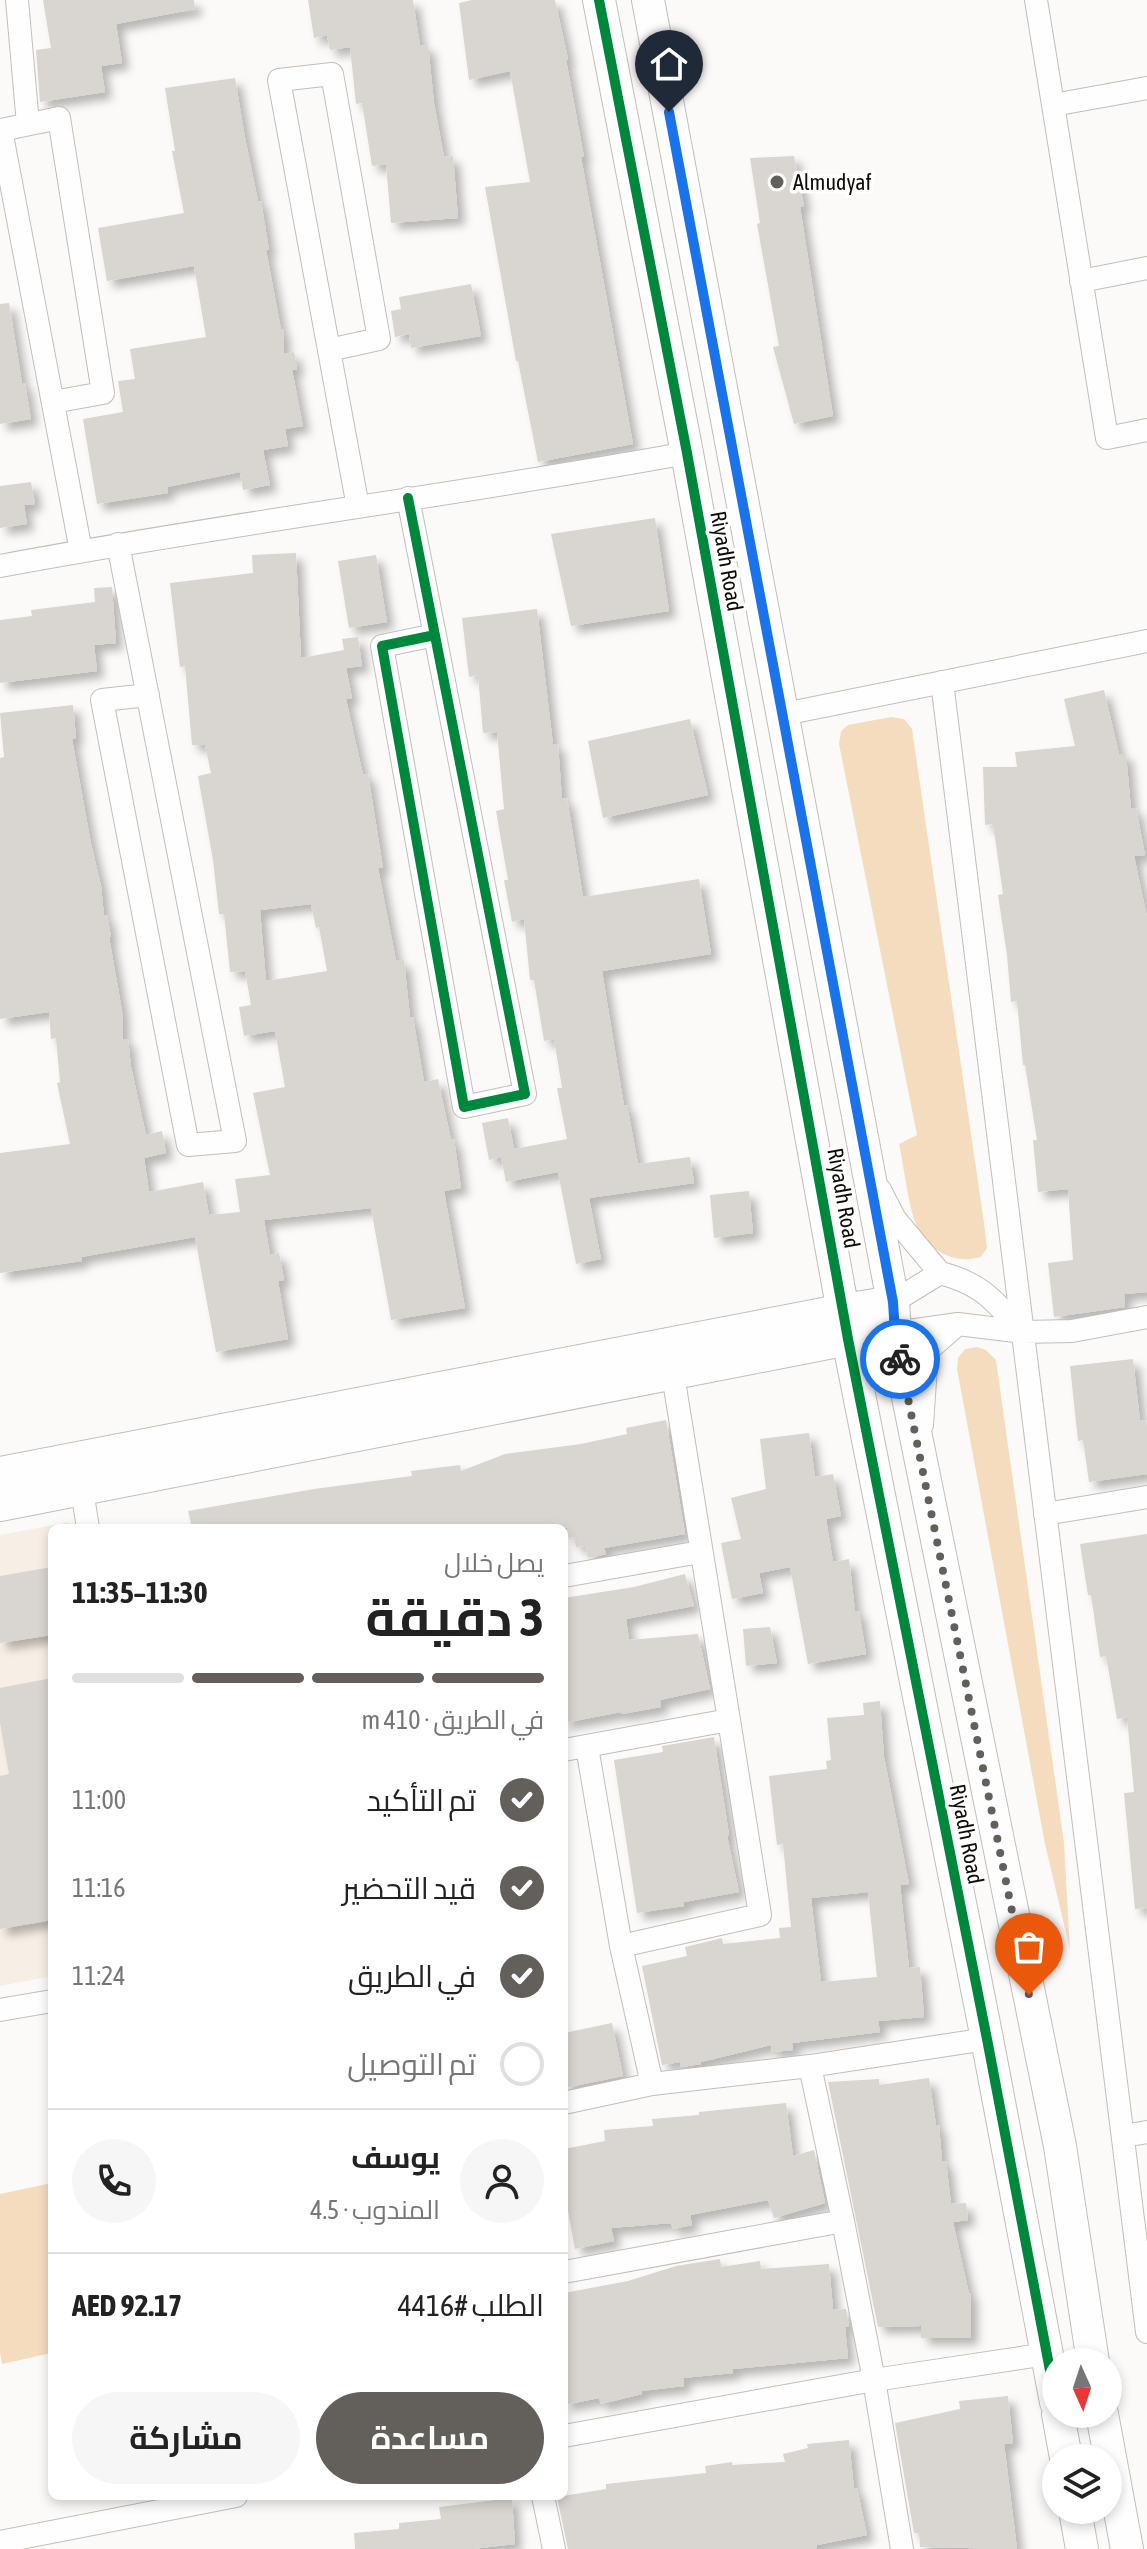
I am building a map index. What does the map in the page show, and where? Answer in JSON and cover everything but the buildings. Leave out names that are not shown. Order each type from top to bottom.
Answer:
[{"type":"street","points":[[17,0],[28,124]]},
{"type":"street","name":"Riyadh Road","points":[[599,0],[687,453],[846,1324],[1046,2348]]},
{"type":"street","points":[[648,0],[784,714],[919,1450],[1060,2146],[1091,2348]]},
{"type":"street","points":[[1036,0],[1107,438],[1147,430]]},
{"type":"street","points":[[329,350],[379,339],[332,74],[279,80],[358,507]]},
{"type":"street","points":[[1053,105],[1147,88]]},
{"type":"street","points":[[53,402],[103,393],[59,118],[1,130],[81,551]]},
{"type":"street","points":[[1081,281],[1147,268]]},
{"type":"street","points":[[0,566],[118,544],[554,477],[687,453]]},
{"type":"street","points":[[408,498],[435,635],[525,1094],[464,1107],[382,646],[435,635]]},
{"type":"street","points":[[118,544],[148,695],[235,1141],[188,1145],[102,700],[148,695]]},
{"type":"street","points":[[784,714],[1147,641]]},
{"type":"street","points":[[942,682],[1008,1326],[1045,1514],[1146,2318]]},
{"type":"street","points":[[866,1162],[895,1219],[940,1273],[960,1278],[985,1291],[1008,1326]]},
{"type":"street","points":[[894,1318],[940,1273]]},
{"type":"street","points":[[0,1473],[846,1324],[894,1318],[1072,1331],[1147,1317]]},
{"type":"street","points":[[0,1505],[673,1375],[846,1324]]},
{"type":"street","points":[[919,1450],[927,1351],[958,1324]]},
{"type":"street","points":[[621,1946],[760,1915],[673,1375]]},
{"type":"street","points":[[82,1490],[87,1524]]},
{"type":"street","points":[[1045,1514],[1147,1497]]},
{"type":"street","points":[[568,1575],[700,1552]]},
{"type":"street","points":[[568,1749],[729,1720]]},
{"type":"street","points":[[587,1747],[621,1946],[652,2084]]},
{"type":"street","points":[[0,2010],[48,2002]]},
{"type":"street","points":[[568,2102],[652,2084],[810,2066],[987,2039]]},
{"type":"street","points":[[810,2066],[874,2380],[902,2549]]},
{"type":"street","points":[[1123,2136],[1147,2132]]},
{"type":"street","points":[[568,2271],[843,2221]]},
{"type":"street","points":[[568,2435],[874,2380],[1042,2355]]},
{"type":"street","points":[[1105,2428],[1127,2549]]},
{"type":"street","points":[[0,2542],[215,2500]]},
{"type":"street","points":[[544,2500],[554,2549]]},
{"type":"street","points":[[1078,2524],[1082,2549]]},
{"type":"shaded area","points":[[891,717],[904,719],[912,729],[987,1248],[981,1257],[971,1259],[951,1257],[934,1248],[921,1233],[911,1207],[899,1144],[917,1135],[839,744],[841,731],[848,725]]},
{"type":"shaded area","points":[[977,1347],[986,1350],[996,1360],[1064,1843],[1070,1950],[1045,1844],[957,1369],[958,1358],[965,1349]]},
{"type":"shaded area","points":[[48,1526],[48,1977],[0,1986],[0,1535]]},
{"type":"shaded area","points":[[48,2184],[48,2354],[2,2364],[0,2352],[0,2194]]},
{"type":"cycle path","points":[[599,0],[687,453],[848,1339],[1046,2348]]},
{"type":"cycle path","points":[[408,498],[525,1094],[464,1107],[382,646],[435,635]]},
{"type":"way so far","points":[[900,1359],[1029,1995]]},
{"type":"place","name":"Almudyaf","points":[[777,182]]},
{"type":"route","points":[[669,112],[893,1302],[900,1359]]}]
